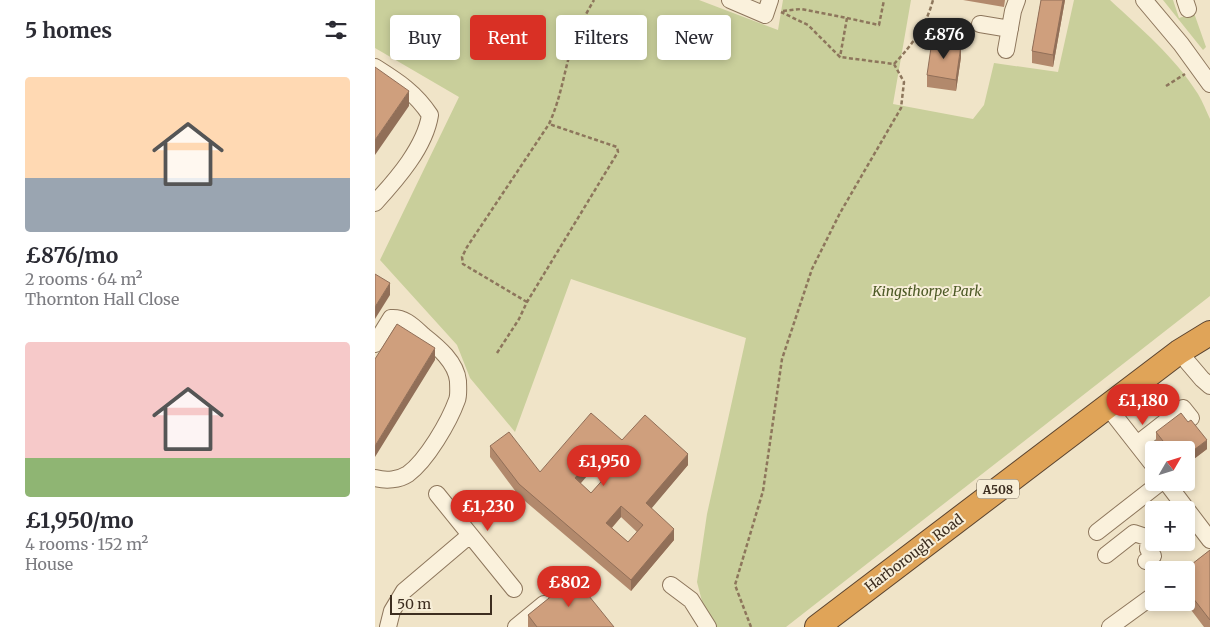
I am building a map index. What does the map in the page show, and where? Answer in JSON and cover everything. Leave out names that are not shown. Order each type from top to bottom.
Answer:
[{"type":"highway","name":"Harborough Road","points":[[1179,352],[1210,319]]},
{"type":"highway","name":"Harborough Road","points":[[817,627],[1179,352],[1210,333]]},
{"type":"street","points":[[730,0],[768,8]]},
{"type":"street","points":[[1006,50],[1017,0]]},
{"type":"street","points":[[1144,0],[1175,36],[1210,84]]},
{"type":"street","points":[[1155,0],[1185,34],[1210,69]]},
{"type":"street","points":[[979,24],[1010,29]]},
{"type":"street","points":[[375,66],[421,100],[430,115],[428,126],[408,164],[375,203]]},
{"type":"street","points":[[375,344],[391,318],[405,320],[432,342],[453,366],[458,380],[458,398],[435,442],[408,474],[394,480],[375,478]]},
{"type":"street","points":[[1179,352],[1210,386]]},
{"type":"street","points":[[1107,406],[1145,454]]},
{"type":"street","points":[[1137,444],[1183,408],[1191,418]]},
{"type":"street","points":[[1097,532],[1149,491]]},
{"type":"street","points":[[437,494],[514,589]]},
{"type":"street","points":[[1195,521],[1210,540]]},
{"type":"street","points":[[1106,555],[1134,533],[1145,535]]},
{"type":"street","points":[[388,627],[392,611],[404,591],[470,535]]},
{"type":"street","points":[[1146,561],[1153,556],[1149,551]]},
{"type":"street","points":[[671,585],[691,600],[708,627]]},
{"type":"street","points":[[516,627],[549,599]]},
{"type":"street","points":[[1110,627],[1145,602]]},
{"type":"path","points":[[527,302],[463,264],[463,257],[467,247],[549,124],[557,108],[570,52],[583,18],[593,0]]},
{"type":"path","points":[[783,12],[801,9],[879,24],[884,0]]},
{"type":"path","points":[[894,64],[921,32],[929,16],[933,0]]},
{"type":"path","points":[[768,8],[783,12],[808,25],[840,57],[894,64]]},
{"type":"path","points":[[840,57],[847,18]]},
{"type":"path","points":[[751,627],[735,585],[763,491],[782,359],[812,270],[840,213],[901,108],[904,82],[894,64]]},
{"type":"path","points":[[1166,86],[1185,74]]},
{"type":"path","points":[[497,353],[618,152],[617,147],[549,124]]},
{"type":"green space","name":"Kingsthorpe Park","points":[[375,0],[699,0],[778,30],[783,0],[911,0],[893,104],[973,119],[984,105],[994,63],[1058,72],[1074,0],[1110,0],[1157,44],[1179,68],[1198,94],[1210,119],[1210,296],[786,627],[715,627],[704,609],[697,582],[707,514],[746,338],[571,279],[515,432],[470,378],[457,345],[380,260],[459,97],[396,60],[460,60],[460,15],[390,15],[390,57],[375,48]]},
{"type":"green space","points":[[1163,0],[1173,0],[1179,18],[1194,13],[1206,47],[1203,50]]},
{"type":"building","points":[[1041,0],[1063,0],[1053,55],[1032,51]]},
{"type":"building","points":[[932,41],[961,45],[956,80],[927,75]]},
{"type":"building","points":[[375,67],[409,91],[375,140]]},
{"type":"building","points":[[375,274],[390,283],[375,307]]},
{"type":"building","points":[[397,324],[435,348],[375,446],[375,359]]},
{"type":"building","points":[[591,413],[622,440],[645,415],[688,454],[646,503],[674,529],[631,580],[519,484],[490,446],[509,432],[540,472]],"holes":[[[600,449],[617,464],[591,493],[575,478]],[[621,506],[643,525],[628,542],[606,523]]]},
{"type":"building","points":[[1181,413],[1188,422],[1191,420],[1207,440],[1195,449],[1195,441],[1163,441],[1156,432]]},
{"type":"building","points":[[1210,550],[1210,620],[1195,601],[1195,562]]},
{"type":"building","points":[[568,570],[614,627],[537,627],[528,615],[559,590],[557,578]]}]
